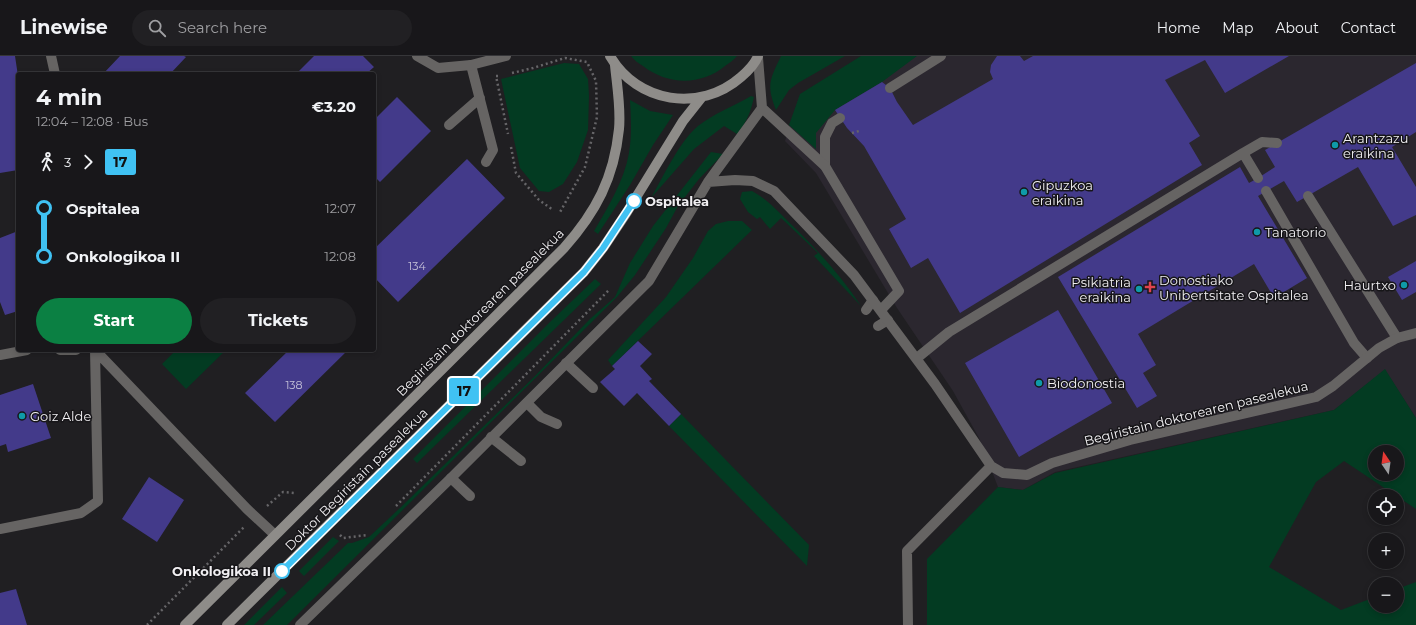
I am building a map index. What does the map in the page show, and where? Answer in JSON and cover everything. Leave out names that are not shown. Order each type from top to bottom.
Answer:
[{"type":"main road","points":[[613,60],[632,82],[654,94],[678,99],[702,97],[719,92],[734,84],[747,72],[758,57]]},
{"type":"main road","name":"Begiristain doktorearen pasealekua","points":[[185,625],[564,248],[580,230],[602,194],[615,153],[619,128],[618,96],[613,60]]},
{"type":"main road","name":"Doktor Begiristain pasealekua","points":[[227,625],[584,272],[628,212],[683,121],[702,97]]},
{"type":"street","points":[[51,56],[55,72]]},
{"type":"street","points":[[417,56],[438,68],[471,66],[506,56]]},
{"type":"street","points":[[890,88],[941,56]]},
{"type":"street","points":[[300,625],[452,478],[566,362],[649,281],[708,182],[762,108],[758,57]]},
{"type":"street","points":[[471,66],[493,150],[486,162]]},
{"type":"street","points":[[449,125],[480,98]]},
{"type":"street","points":[[762,108],[825,166],[899,291],[881,310]]},
{"type":"street","points":[[825,166],[825,137],[832,124],[840,118]]},
{"type":"street","points":[[917,358],[949,332],[1243,153],[1262,142],[1277,143]]},
{"type":"street","points":[[1243,153],[1258,178]]},
{"type":"street","points":[[708,182],[734,180],[753,181],[774,191],[854,275],[917,358],[991,466],[907,551],[908,625]]},
{"type":"street","points":[[1266,191],[1354,343],[1367,358]]},
{"type":"street","points":[[1308,196],[1397,338]]},
{"type":"street","points":[[866,310],[873,300]]},
{"type":"street","points":[[878,326],[888,320]]},
{"type":"street","name":"Begiristain doktorearen pasealekua","points":[[991,466],[1003,473],[1027,475],[1052,463],[1130,440],[1316,397],[1334,386],[1379,348],[1397,338],[1416,333]]},
{"type":"street","points":[[0,355],[16,352]]},
{"type":"street","points":[[0,529],[81,513],[98,501],[95,352]]},
{"type":"street","points":[[97,352],[247,509],[275,535]]},
{"type":"street","points":[[566,362],[592,388]]},
{"type":"street","points":[[527,403],[541,417],[557,424]]},
{"type":"street","points":[[491,437],[521,461]]},
{"type":"street","points":[[452,478],[470,496]]},
{"type":"path","points":[[511,73],[565,58],[587,62],[596,81],[597,117],[585,167],[559,214]]},
{"type":"path","points":[[503,75],[496,76],[508,136]]},
{"type":"path","points":[[852,133],[858,131]]},
{"type":"path","points":[[510,143],[516,173],[539,200],[553,210]]},
{"type":"path","points":[[394,508],[609,290]]},
{"type":"path","points":[[268,506],[283,492],[298,493]]},
{"type":"path","points":[[337,532],[343,538],[366,536],[372,530]]},
{"type":"path","points":[[147,625],[241,531]]},
{"type":"shaded area","name":"Donostiako Unibertsitate Ospitalea","points":[[868,56],[1416,56],[1416,418],[1385,370],[1334,410],[1055,472],[1023,490],[998,487],[979,438],[953,391],[897,308],[816,173],[785,141],[799,97]]},
{"type":"green space","points":[[631,56],[737,56],[716,73],[695,80],[684,81],[673,80],[652,72],[638,63]]},
{"type":"green space","points":[[781,56],[845,56],[798,83],[789,90],[776,110],[770,88],[774,71]]},
{"type":"green space","points":[[861,56],[917,56],[882,82],[835,110],[816,133],[816,149],[789,125],[800,94]]},
{"type":"green space","points":[[564,63],[579,64],[588,79],[588,130],[577,162],[563,184],[549,192],[539,191],[520,168],[501,79]]},
{"type":"green space","points":[[751,96],[754,97],[750,113],[737,134],[724,126],[694,149],[651,198],[678,150],[691,133],[710,118]]},
{"type":"green space","points":[[630,100],[650,111],[673,115],[598,234],[594,231],[615,194],[627,163],[631,140]]},
{"type":"green space","points":[[711,152],[723,154],[699,179],[678,206],[666,228],[635,275],[617,297],[287,625],[263,625],[348,543],[369,537],[535,376],[590,319],[615,297],[630,263],[653,226]]},
{"type":"green space","points":[[752,191],[769,203],[813,246],[854,295],[861,306],[814,256],[818,253],[781,218],[770,229],[760,217],[757,219],[748,212],[740,199],[742,192]]},
{"type":"green space","points":[[728,221],[742,221],[752,230],[612,366],[608,360],[666,297],[693,258],[708,231],[716,224]]},
{"type":"green space","points":[[595,279],[601,284],[417,463],[413,459]]},
{"type":"green space","points":[[174,352],[224,352],[186,389],[162,364]]},
{"type":"green space","points":[[1385,369],[1416,418],[1416,509],[1404,501],[1404,489],[1386,489],[1374,481],[1404,481],[1404,445],[1368,445],[1368,477],[1344,461],[1316,482],[1269,567],[1341,610],[1368,600],[1368,613],[1404,613],[1404,586],[1416,582],[1416,625],[927,625],[927,559],[998,487],[1023,490],[1055,473],[1334,410]]},
{"type":"green space","points":[[681,414],[809,545],[807,566],[669,426]]},
{"type":"green space","points":[[333,537],[339,541],[304,576],[299,571]]},
{"type":"green space","points":[[282,587],[287,593],[254,625],[244,625]]},
{"type":"building","points":[[0,56],[15,56],[17,72],[16,72],[16,170],[0,173]]},
{"type":"building","points":[[120,56],[186,57],[172,72],[105,72]]},
{"type":"building","points":[[314,56],[363,56],[374,67],[368,72],[298,72]]},
{"type":"building","name":"Gipuzkoa eraikina","points":[[997,56],[1020,56],[1024,61],[1033,56],[1289,56],[1225,93],[1205,60],[1165,80],[1200,136],[1189,143],[1202,165],[960,313],[928,258],[911,268],[889,229],[906,219],[864,146],[847,128],[835,110],[882,82],[890,88],[897,102],[913,125],[993,79],[990,72],[991,65]]},
{"type":"building","name":"Psikiatria eraikina","points":[[1416,63],[1416,132],[1392,147],[1416,187],[1416,215],[1393,226],[1358,167],[1297,202],[1284,181],[1258,196],[1307,278],[1274,298],[1254,264],[1138,334],[1156,365],[1143,373],[1157,396],[1137,408],[1058,277],[1240,167],[1249,183],[1258,178],[1275,167],[1265,150]]},
{"type":"building","points":[[397,97],[431,131],[380,182],[376,178],[376,118]]},
{"type":"building","points":[[467,159],[505,198],[398,302],[376,279],[376,247]]},
{"type":"building","points":[[16,232],[16,312],[5,315],[0,302],[0,238]]},
{"type":"building","name":"Haurtxo","points":[[1416,261],[1416,292],[1402,300],[1388,277]]},
{"type":"building","name":"Biodonostia","points":[[1058,310],[1112,403],[1019,457],[965,363]]},
{"type":"building","points":[[638,341],[652,354],[640,366],[652,379],[649,381],[681,414],[669,426],[637,393],[624,406],[600,382],[615,369],[612,366]]},
{"type":"building","points":[[287,352],[346,352],[275,422],[245,393]]},
{"type":"building","name":"Goiz Alde","points":[[33,384],[51,438],[8,452],[6,444],[0,446],[0,395]]},
{"type":"building","points":[[149,477],[184,500],[157,542],[122,519]]},
{"type":"building","points":[[16,589],[27,625],[0,625],[0,593]]},
{"type":"bus line","name":"17","points":[[282,571],[584,272],[603,248],[634,201]]},
{"type":"place","name":"Arantzazu eraikina","points":[[1335,145]]},
{"type":"place","name":"Gipuzkoa eraikina","points":[[1024,192]]},
{"type":"place","name":"Ospitalea","points":[[634,201]]},
{"type":"place","name":"Tanatorio","points":[[1257,232]]},
{"type":"place","name":"Haurtxo","points":[[1404,285]]},
{"type":"place","name":"Donostiako Unibertsitate Ospitalea","points":[[1150,287]]},
{"type":"place","name":"Psikiatria eraikina","points":[[1139,289]]},
{"type":"place","name":"Biodonostia","points":[[1039,383]]},
{"type":"place","name":"Goiz Alde","points":[[22,416]]},
{"type":"place","name":"Onkologikoa II","points":[[282,571]]}]
